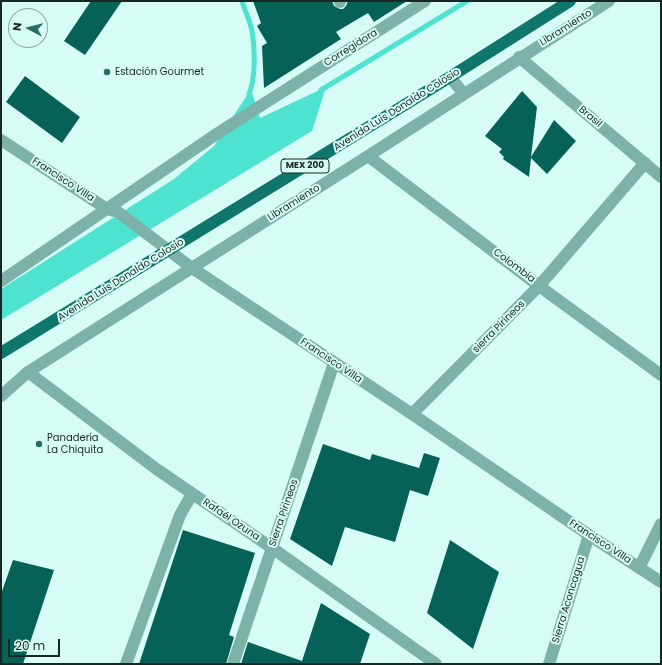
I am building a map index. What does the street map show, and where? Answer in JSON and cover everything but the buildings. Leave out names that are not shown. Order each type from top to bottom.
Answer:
[{"type":"main road","name":"Avenida Luis Donaldo Colosio","points":[[1,353],[169,251],[570,1]]},
{"type":"main road","name":"Avenida Luis Donaldo Colosio","points":[[1,362],[39,330]]},
{"type":"street","name":"Corregidora","points":[[1,281],[113,210],[218,133],[425,1]]},
{"type":"street","name":"Libramiento","points":[[1,396],[28,372],[609,1]]},
{"type":"street","name":"Brasil","points":[[520,58],[661,177]]},
{"type":"street","points":[[450,77],[464,94]]},
{"type":"street","name":"Francisco Villa","points":[[1,140],[113,210],[192,268],[661,582]]},
{"type":"street","name":"Colombia","points":[[368,156],[539,286],[661,375]]},
{"type":"street","name":"sierra Pirineos","points":[[412,414],[539,286],[645,163]]},
{"type":"street","name":"Sierra Pirineos","points":[[233,664],[334,363]]},
{"type":"street","name":"Rafaél Ozuna","points":[[28,372],[154,468],[272,548],[436,664]]},
{"type":"street","points":[[126,664],[180,515],[192,494]]},
{"type":"street","points":[[639,568],[661,524]]},
{"type":"street","name":"Sierra Aconcagua","points":[[549,664],[589,535]]},
{"type":"shaded area","points":[[326,87],[312,131],[1,320],[1,289],[174,179],[214,146],[251,89],[260,118]]},
{"type":"waterway","points":[[242,1],[251,27],[254,46],[254,71],[249,94]]},
{"type":"waterway","points":[[321,90],[467,1]]},
{"type":"place","name":"Estación Gourmet","points":[[107,72]]},
{"type":"place","name":"Panadería La Chiquita","points":[[39,444]]}]
